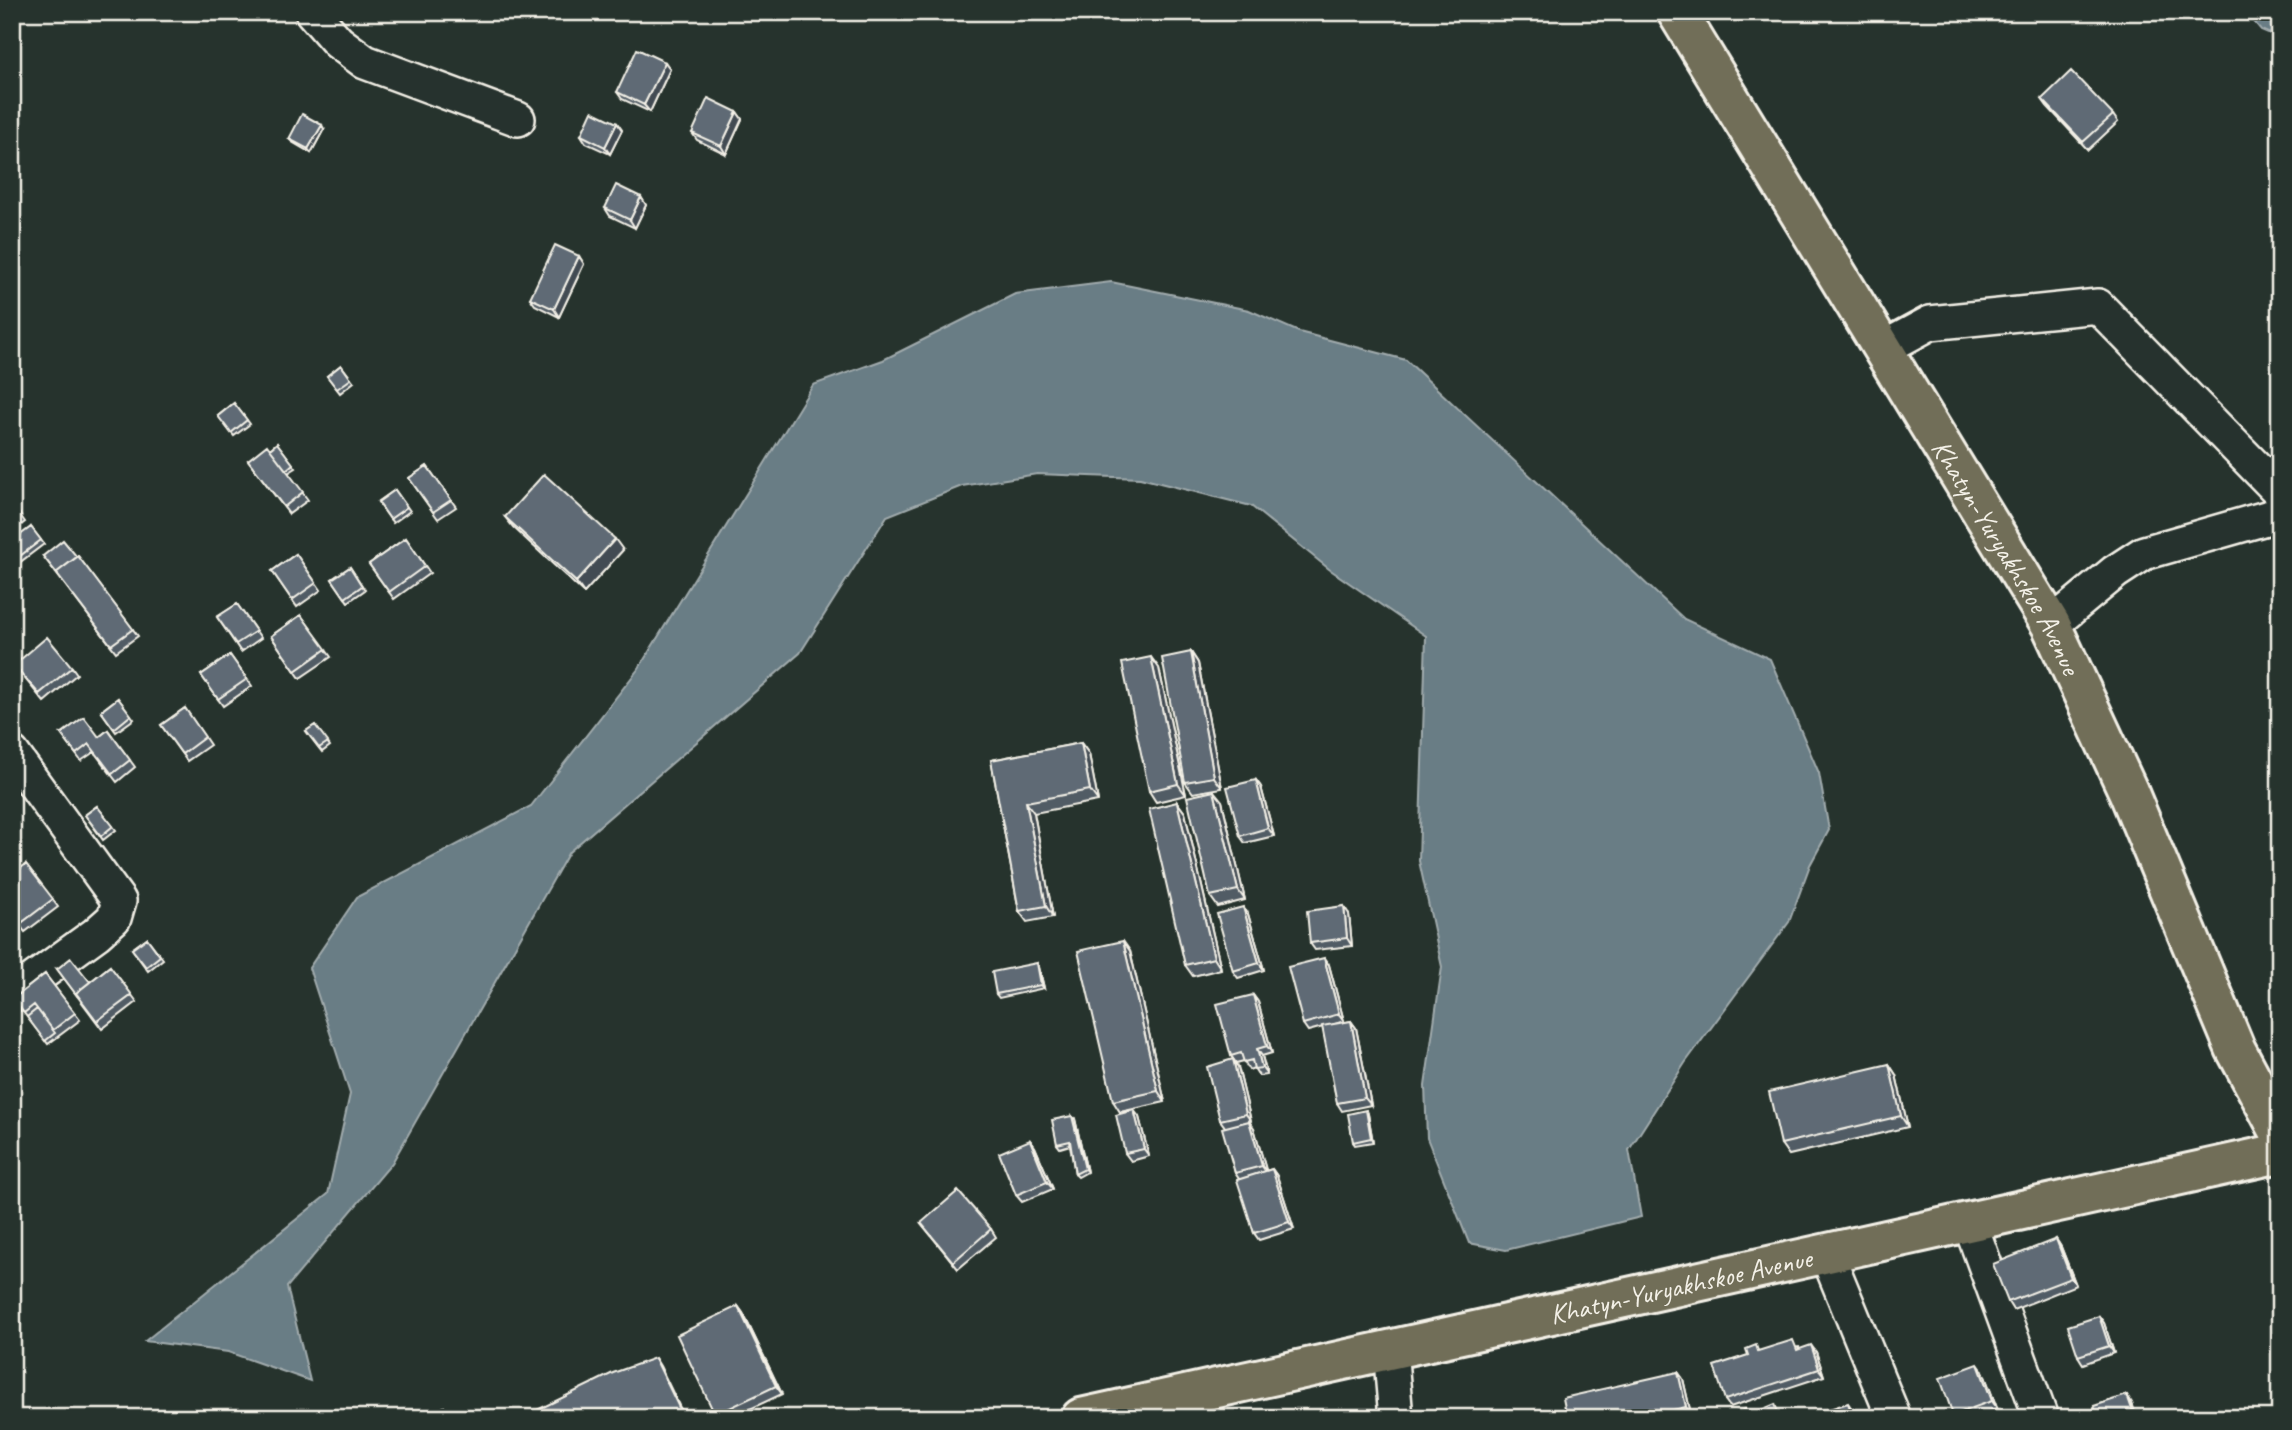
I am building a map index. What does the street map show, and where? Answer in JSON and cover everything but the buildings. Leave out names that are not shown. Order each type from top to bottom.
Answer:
[{"type":"main road","name":"Khatyn-Yuryakhskoe Avenue","points":[[1677,12],[2051,625],[2128,791],[2235,1048],[2280,1132]]},
{"type":"main road","name":"Khatyn-Yuryakhskoe Avenue","points":[[1082,1418],[2280,1153]]},
{"type":"street","points":[[312,12],[338,42],[365,62],[518,119]]},
{"type":"street","points":[[1882,349],[1930,323],[2098,306],[2280,492]]},
{"type":"street","points":[[2051,625],[2115,572],[2144,553],[2280,513]]},
{"type":"street","points":[[12,753],[119,901],[114,918],[96,934],[12,995]]},
{"type":"street","points":[[1969,1221],[2041,1418]]},
{"type":"street","points":[[1826,1252],[1894,1418]]},
{"type":"street","points":[[1390,1348],[1396,1418]]},
{"type":"water","points":[[2246,12],[2280,12],[2280,38],[2261,30]]},
{"type":"water","points":[[1111,282],[1249,310],[1299,332],[1406,360],[1684,619],[1770,659],[1819,773],[1829,830],[1810,865],[1789,922],[1685,1063],[1629,1150],[1641,1217],[1506,1250],[1469,1243],[1427,1138],[1425,1086],[1442,967],[1419,861],[1426,636],[1329,569],[1251,506],[1140,478],[1037,474],[962,486],[887,516],[800,653],[569,852],[392,1163],[287,1287],[310,1381],[228,1352],[145,1341],[328,1194],[350,1094],[309,968],[357,897],[531,806],[639,668],[813,385],[883,360],[1015,294]]}]
